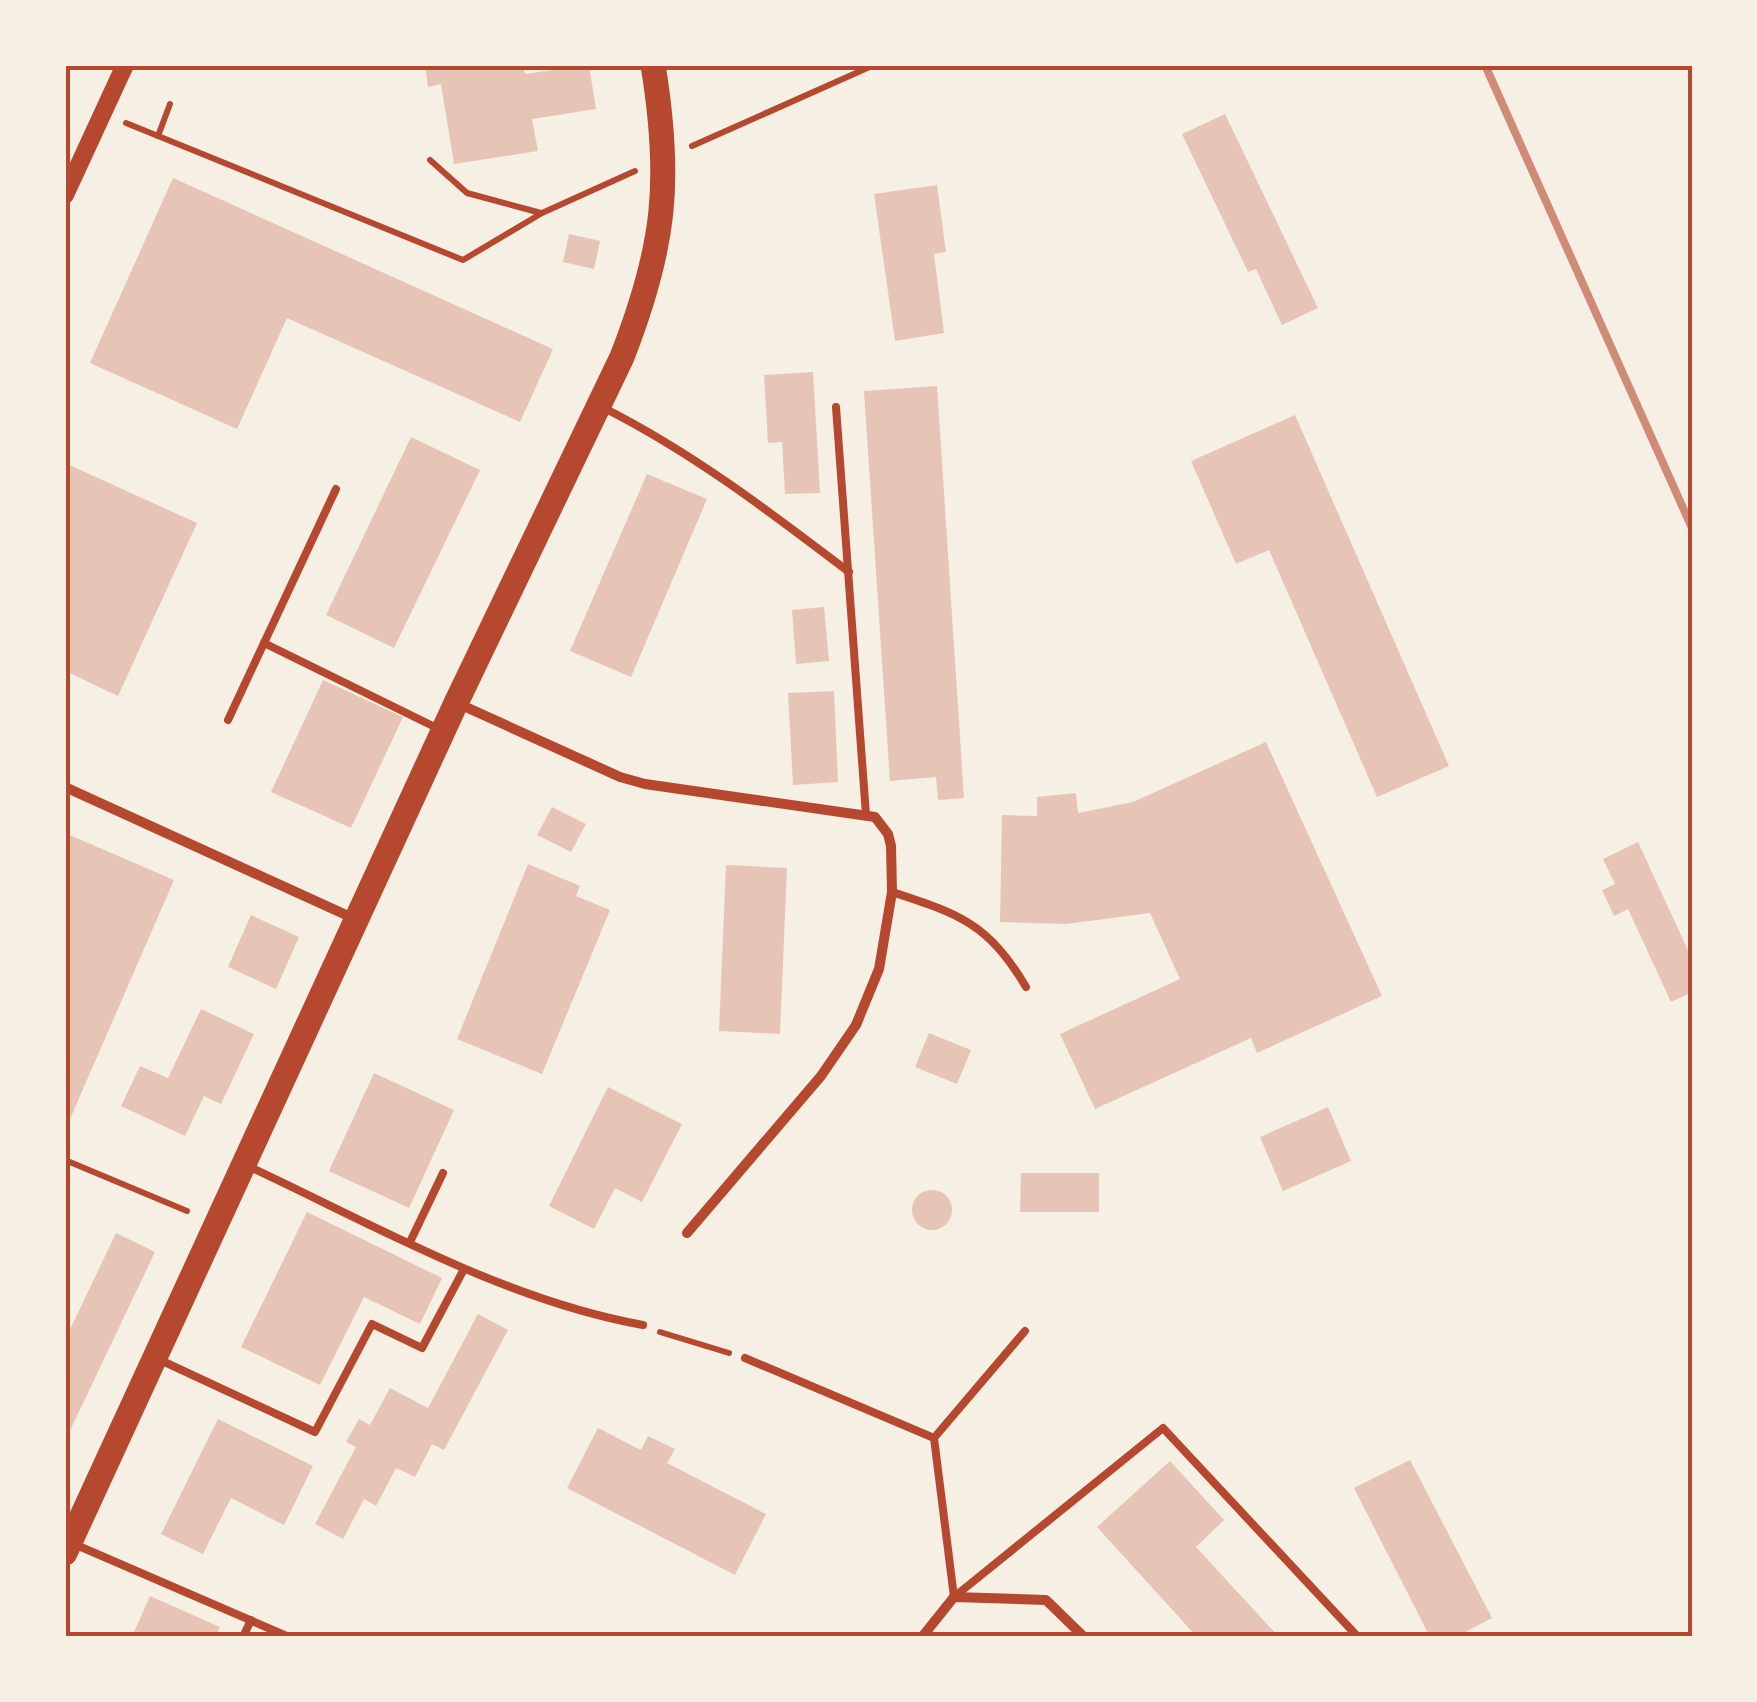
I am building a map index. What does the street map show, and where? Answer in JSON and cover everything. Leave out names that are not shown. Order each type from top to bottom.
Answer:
[{"type":"main road","points":[[67,1546],[246,1165],[456,702],[600,406],[643,305],[664,211],[663,123],[653,65]]},
{"type":"street","points":[[65,195],[126,65]]},
{"type":"street","points":[[456,702],[645,784],[875,816],[888,834],[892,892],[879,969],[856,1025],[821,1076],[687,1232]]},
{"type":"street","points":[[65,787],[356,920]]},
{"type":"street","points":[[922,1637],[954,1597],[1046,1600],[1084,1637]]},
{"type":"lane","points":[[600,406],[662,437],[710,468],[849,572]]},
{"type":"lane","points":[[836,407],[866,815]]},
{"type":"lane","points":[[228,720],[336,490]]},
{"type":"lane","points":[[264,643],[444,730]]},
{"type":"lane","points":[[892,892],[968,920],[1005,954],[1026,987]]},
{"type":"lane","points":[[246,1165],[464,1268],[569,1308],[643,1324]]},
{"type":"lane","points":[[410,1242],[444,1172]]},
{"type":"lane","points":[[155,1358],[315,1432],[372,1324],[422,1348],[464,1268]]},
{"type":"lane","points":[[954,1597],[934,1438],[1026,1331]]},
{"type":"lane","points":[[744,1358],[934,1438]]},
{"type":"lane","points":[[954,1597],[1163,1428],[1358,1637]]},
{"type":"lane","points":[[67,1546],[289,1637]]},
{"type":"lane","points":[[243,1637],[250,1620]]},
{"type":"path","points":[[687,148],[874,65]]},
{"type":"path","points":[[158,136],[170,104]]},
{"type":"path","points":[[104,114],[462,260],[542,213],[653,164]]},
{"type":"path","points":[[430,160],[468,193],[542,213]]},
{"type":"path","points":[[65,1160],[188,1211]]},
{"type":"path","points":[[643,1324],[744,1358]]},
{"type":"building","points":[[425,65],[523,65],[525,74],[589,65],[596,109],[532,119],[538,151],[454,164],[441,84],[428,87]]},
{"type":"building","points":[[1225,114],[1318,308],[1282,325],[1256,269],[1248,272],[1182,134]]},
{"type":"building","points":[[173,178],[553,349],[520,422],[287,318],[237,429],[90,363]]},
{"type":"building","points":[[937,185],[946,252],[934,254],[944,333],[895,341],[874,194]]},
{"type":"building","points":[[569,234],[600,241],[594,269],[563,262]]},
{"type":"building","points":[[813,372],[820,493],[785,494],[782,442],[768,443],[764,375]]},
{"type":"building","points":[[937,386],[964,798],[938,800],[936,777],[890,781],[864,391]]},
{"type":"building","points":[[1295,415],[1449,766],[1377,797],[1269,550],[1236,564],[1191,461]]},
{"type":"building","points":[[411,437],[480,470],[394,648],[326,615]]},
{"type":"building","points":[[65,463],[197,523],[118,696],[65,671]]},
{"type":"building","points":[[647,474],[707,499],[631,677],[570,651]]},
{"type":"building","points":[[824,607],[829,661],[796,664],[792,610]]},
{"type":"building","points":[[323,680],[403,717],[351,828],[271,792]]},
{"type":"building","points":[[834,691],[838,782],[793,785],[788,693]]},
{"type":"building","points":[[1266,742],[1382,996],[1257,1053],[1251,1038],[1095,1109],[1060,1034],[1180,979],[1150,913],[1066,924],[1000,922],[1002,815],[1037,816],[1037,797],[1076,793],[1078,813],[1133,802]]},
{"type":"building","points":[[552,807],[586,824],[571,852],[537,835]]},
{"type":"building","points":[[65,833],[174,880],[70,1119],[65,1117]]},
{"type":"building","points":[[1638,842],[1692,959],[1692,992],[1671,1002],[1628,909],[1614,916],[1602,890],[1615,884],[1603,859]]},
{"type":"building","points":[[528,864],[580,886],[576,896],[610,910],[542,1074],[457,1039]]},
{"type":"building","points":[[726,865],[787,868],[780,1034],[719,1031]]},
{"type":"building","points":[[251,915],[299,937],[276,989],[228,967]]},
{"type":"building","points":[[201,1009],[254,1034],[221,1104],[204,1096],[185,1136],[121,1106],[140,1066],[168,1078]]},
{"type":"building","points":[[929,1033],[971,1050],[957,1084],[915,1067]]},
{"type":"building","points":[[374,1073],[454,1110],[409,1208],[329,1171]]},
{"type":"building","points":[[608,1087],[682,1124],[642,1202],[615,1188],[594,1229],[549,1206]]},
{"type":"building","points":[[1328,1107],[1351,1161],[1283,1191],[1260,1137]]},
{"type":"building","points":[[1021,1173],[1099,1173],[1099,1212],[1020,1212]]},
{"type":"building","points":[[932,1190],[946,1196],[952,1210],[946,1224],[932,1230],[918,1224],[912,1210],[918,1196]]},
{"type":"building","points":[[307,1212],[442,1278],[420,1324],[364,1297],[320,1385],[241,1347]]},
{"type":"building","points":[[116,1233],[155,1252],[65,1441],[65,1340]]},
{"type":"building","points":[[478,1314],[508,1330],[444,1450],[432,1444],[415,1477],[396,1468],[376,1506],[364,1499],[343,1539],[315,1524],[356,1447],[346,1442],[359,1419],[370,1425],[390,1388],[428,1408]]},
{"type":"building","points":[[218,1419],[313,1466],[284,1525],[231,1498],[203,1554],[161,1534]]},
{"type":"building","points":[[598,1428],[641,1450],[648,1436],[675,1449],[667,1463],[766,1514],[735,1575],[567,1488]]},
{"type":"building","points":[[1410,1460],[1492,1618],[1456,1637],[1430,1637],[1354,1488]]},
{"type":"building","points":[[1170,1461],[1224,1520],[1196,1547],[1279,1637],[1197,1637],[1097,1527]]},
{"type":"building","points":[[150,1596],[220,1627],[215,1637],[132,1637]]},
{"type":"railway","points":[[1485,65],[1692,528]]}]
